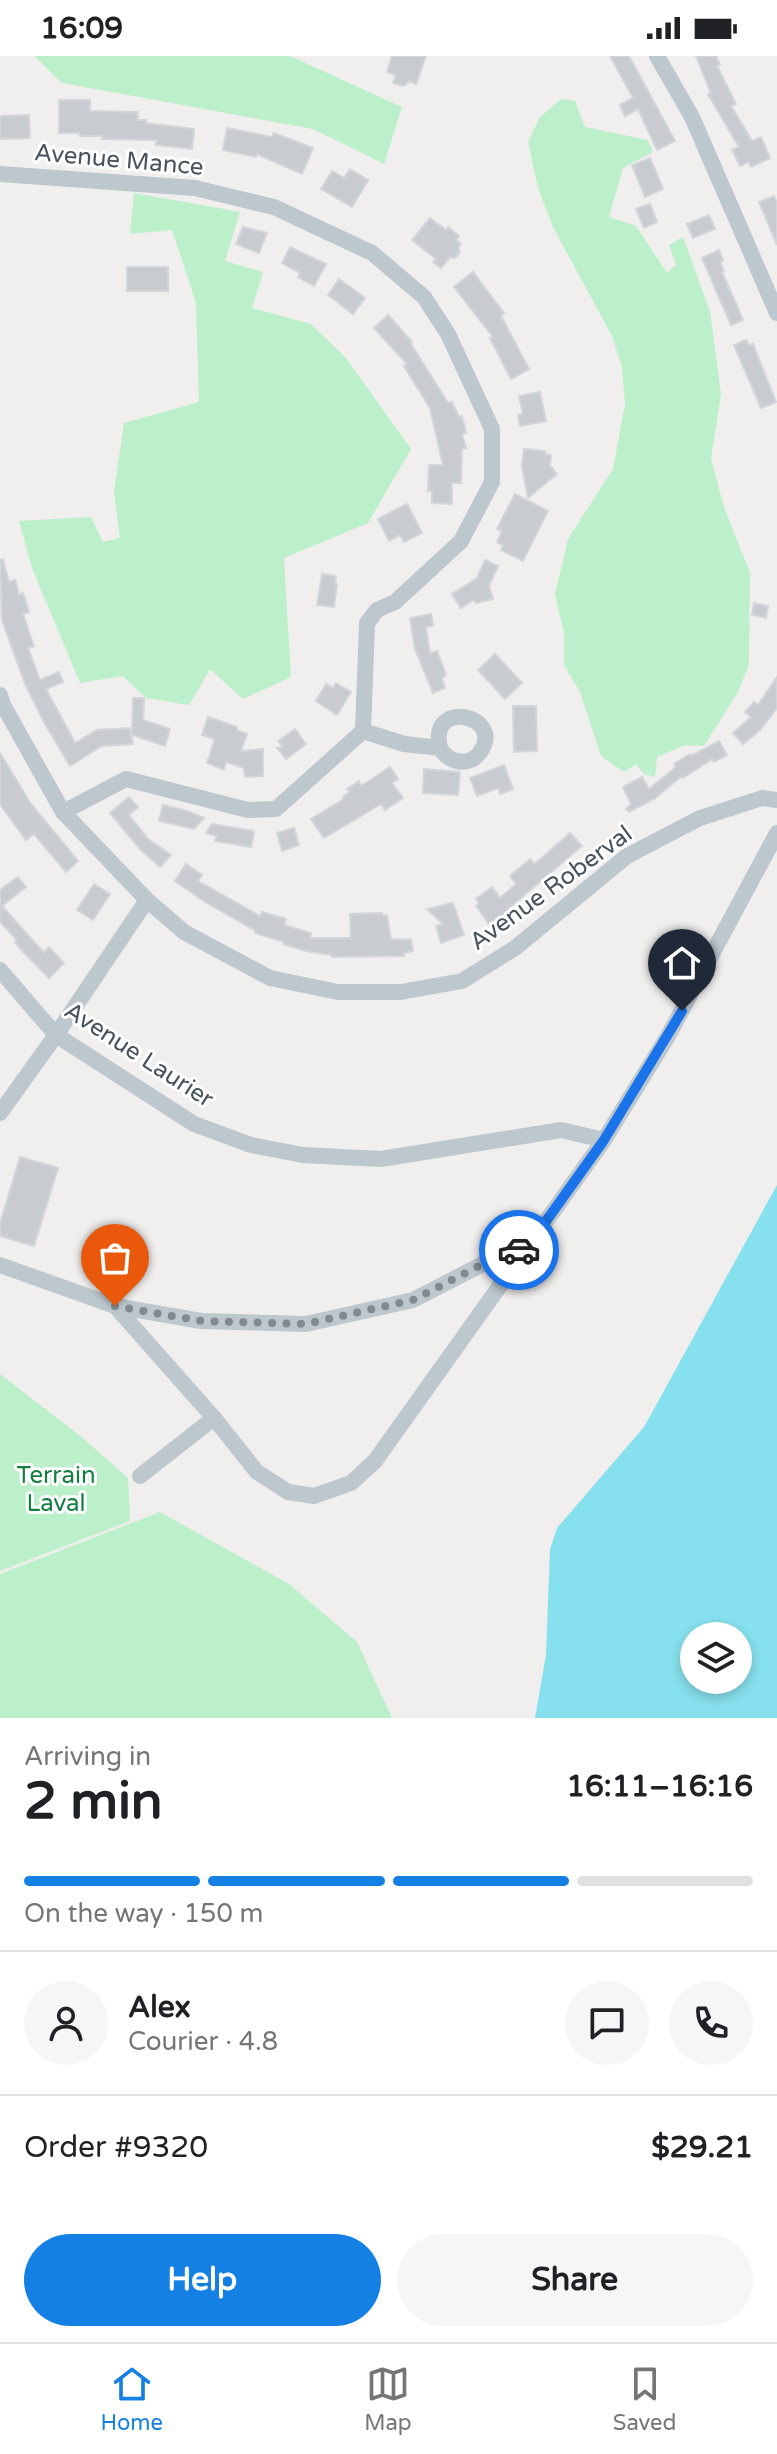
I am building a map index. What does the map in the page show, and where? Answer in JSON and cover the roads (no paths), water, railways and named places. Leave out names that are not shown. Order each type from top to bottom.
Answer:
[{"type":"street","points":[[657,56],[692,117],[777,313]]},
{"type":"street","name":"Avenue Mance","points":[[0,174],[195,188],[274,207],[372,253],[424,297],[448,334],[492,429],[492,482],[461,541],[395,602],[377,610],[367,623],[363,731]]},
{"type":"street","name":"Avenue Roberval","points":[[0,695],[63,812],[147,900],[184,932],[270,978],[338,992],[401,992],[462,981],[515,948],[627,856],[700,818],[762,798],[777,800]]},
{"type":"street","points":[[63,812],[126,779],[248,810],[276,809],[363,731],[404,744],[440,748]]},
{"type":"street","points":[[115,1306],[214,1418],[257,1472],[288,1492],[314,1496],[351,1483],[375,1461],[604,1140],[668,1036],[777,833]]},
{"type":"street","points":[[0,1113],[147,900]]},
{"type":"street","name":"Avenue Laurier","points":[[0,970],[56,1035],[194,1124],[251,1145],[290,1153],[381,1159],[561,1130],[604,1140]]},
{"type":"street","points":[[0,1265],[115,1306],[201,1321],[306,1324],[413,1300],[514,1248],[524,1252]]},
{"type":"street","points":[[140,1476],[214,1418]]},
{"type":"water","points":[[777,1185],[777,1718],[535,1718],[546,1655],[550,1549],[557,1528],[644,1427]]},
{"type":"park label","name":"Terrain Laval","points":[[56,1489]]}]
